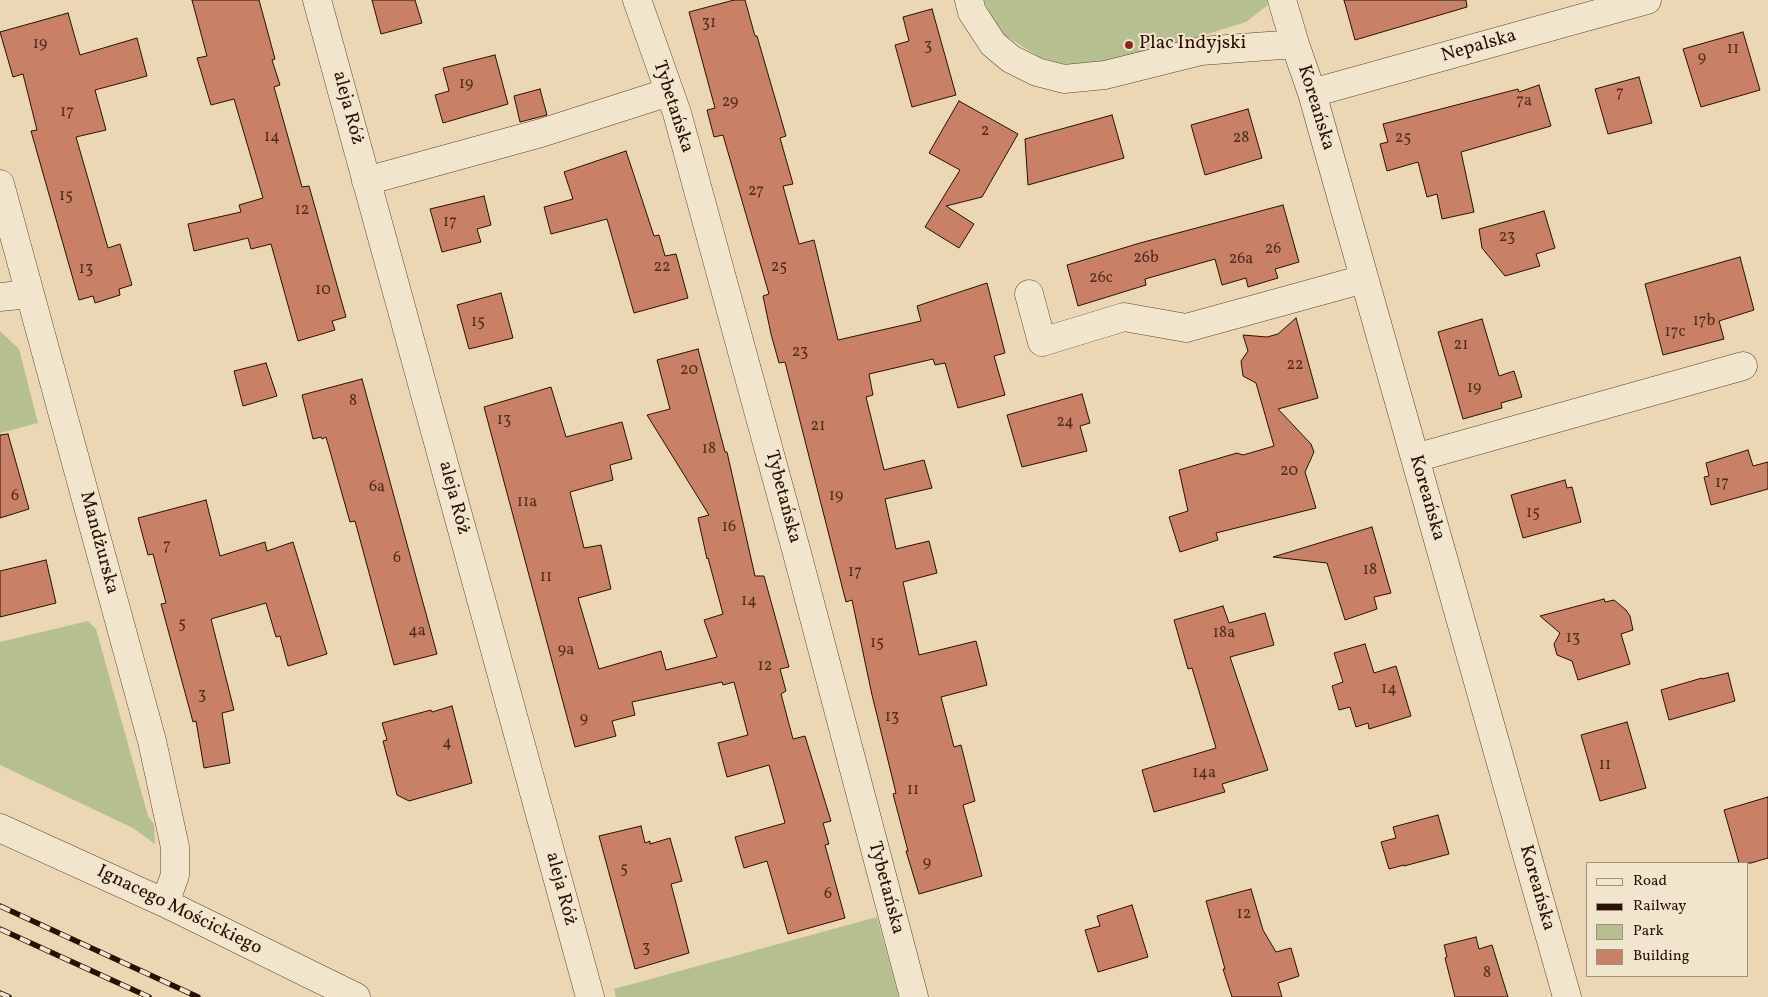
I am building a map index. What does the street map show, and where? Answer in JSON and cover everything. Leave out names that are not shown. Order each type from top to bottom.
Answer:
[{"type":"street","name":"aleja Róż","points":[[317,0],[590,997]]},
{"type":"street","name":"Tybetańska","points":[[637,0],[677,113],[798,557],[914,997]]},
{"type":"street","points":[[969,0],[972,12],[993,44],[1011,59],[1037,72],[1064,79],[1105,75],[1201,51],[1295,44]]},
{"type":"street","name":"Koreańska","points":[[1282,0],[1312,93],[1567,997]]},
{"type":"street","name":"Nepalska","points":[[1312,93],[1646,0]]},
{"type":"street","points":[[366,181],[541,133],[669,92]]},
{"type":"street","name":"Mandżurska","points":[[0,184],[152,741],[175,847],[176,875],[166,903]]},
{"type":"street","points":[[1029,294],[1042,342],[1124,318],[1186,328],[1364,279]]},
{"type":"street","points":[[0,297],[30,294]]},
{"type":"street","points":[[1415,458],[1743,366]]},
{"type":"street","name":"Ignacego Mościckiego","points":[[0,828],[166,903],[356,997]]},
{"type":"green space","points":[[983,0],[1267,0],[1268,5],[1246,22],[1175,44],[1077,68],[1039,57],[1000,32]]},
{"type":"green space","points":[[0,331],[19,349],[38,423],[0,433]]},
{"type":"green space","points":[[88,621],[96,629],[148,816],[154,824],[155,844],[133,828],[0,765],[0,642]]},
{"type":"green space","points":[[877,917],[899,997],[616,997],[614,989]]},
{"type":"building","points":[[192,0],[259,0],[275,59],[272,60],[280,85],[274,87],[302,187],[309,186],[346,317],[332,321],[335,330],[298,341],[271,244],[251,249],[248,238],[194,251],[188,224],[241,212],[239,205],[263,198],[234,99],[211,105],[197,58],[207,56]]},
{"type":"building","points":[[372,0],[415,0],[422,23],[381,34]]},
{"type":"building","points":[[734,0],[745,0],[755,36],[757,36],[786,136],[780,138],[793,184],[783,186],[799,244],[814,240],[838,340],[921,321],[917,306],[987,283],[1005,353],[994,356],[1005,395],[958,408],[945,363],[935,365],[933,359],[869,374],[873,395],[866,397],[884,470],[924,460],[932,488],[885,499],[896,549],[929,541],[937,573],[903,582],[919,655],[976,641],[987,685],[941,697],[954,747],[961,745],[975,801],[963,805],[982,876],[919,894],[906,851],[908,851],[893,794],[896,793],[872,695],[852,600],[846,602],[785,362],[779,363],[763,296],[769,294],[723,135],[714,137],[707,110],[715,108],[689,12]]},
{"type":"building","points":[[1344,0],[1466,0],[1467,7],[1355,40]]},
{"type":"building","points":[[932,9],[956,95],[912,107],[895,45],[909,41],[903,17]]},
{"type":"building","points":[[68,13],[80,55],[137,38],[147,76],[95,90],[106,130],[76,137],[108,248],[120,244],[132,285],[119,289],[120,295],[95,303],[93,296],[79,300],[31,131],[37,130],[23,74],[13,77],[0,32]]},
{"type":"building","points":[[1743,32],[1760,90],[1701,107],[1683,49]]},
{"type":"building","points":[[495,55],[508,104],[443,123],[435,95],[449,91],[443,68]]},
{"type":"building","points":[[1639,77],[1652,123],[1608,134],[1595,89]]},
{"type":"building","points":[[1539,85],[1551,126],[1461,152],[1474,212],[1442,219],[1437,194],[1427,197],[1418,162],[1387,171],[1380,144],[1388,142],[1383,124],[1518,89],[1519,92]]},
{"type":"building","points":[[540,89],[547,115],[520,122],[514,96]]},
{"type":"building","points":[[959,101],[1018,134],[982,197],[946,206],[974,224],[959,248],[925,227],[960,170],[929,153]]},
{"type":"building","points":[[1248,109],[1262,158],[1205,175],[1191,125]]},
{"type":"building","points":[[1112,115],[1124,158],[1028,185],[1025,139]]},
{"type":"building","points":[[626,151],[654,236],[659,235],[665,256],[676,254],[688,298],[634,313],[607,219],[551,234],[544,207],[573,199],[564,172]]},
{"type":"building","points":[[484,196],[491,225],[477,229],[481,242],[442,252],[430,209]]},
{"type":"building","points":[[1283,205],[1299,262],[1275,269],[1278,278],[1248,287],[1246,278],[1222,285],[1215,259],[1145,279],[1146,285],[1078,306],[1067,265],[1140,243]]},
{"type":"building","points":[[1544,211],[1555,248],[1536,254],[1540,266],[1505,276],[1482,248],[1479,229]]},
{"type":"building","points":[[1740,257],[1754,310],[1719,321],[1724,339],[1663,355],[1645,284]]},
{"type":"building","points":[[501,293],[513,338],[469,349],[457,305]]},
{"type":"building","points":[[1296,318],[1318,398],[1278,409],[1311,444],[1314,452],[1305,472],[1316,508],[1216,533],[1218,540],[1180,552],[1169,517],[1188,511],[1179,470],[1237,453],[1243,455],[1274,446],[1256,383],[1243,376],[1241,361],[1248,351],[1243,335],[1267,337],[1278,334]]},
{"type":"building","points":[[1482,319],[1499,376],[1514,371],[1522,397],[1501,403],[1502,408],[1463,419],[1438,332]]},
{"type":"building","points":[[698,349],[725,452],[727,452],[755,576],[764,576],[789,667],[780,669],[786,691],[781,694],[793,739],[805,736],[831,821],[823,823],[829,844],[825,845],[845,918],[788,934],[767,861],[744,868],[735,837],[785,823],[769,765],[727,777],[718,743],[748,735],[734,682],[723,685],[722,682],[632,702],[635,715],[612,721],[616,736],[575,747],[484,407],[551,387],[566,437],[622,422],[632,459],[610,465],[613,480],[570,492],[584,548],[601,545],[611,589],[578,598],[599,669],[661,651],[666,670],[717,657],[704,620],[723,614],[707,559],[698,518],[709,515],[647,415],[670,409],[657,360]]},
{"type":"building","points":[[266,363],[277,396],[243,406],[234,371]]},
{"type":"building","points":[[362,379],[437,654],[394,665],[355,521],[350,522],[326,437],[313,439],[302,395]]},
{"type":"building","points":[[1082,394],[1090,423],[1080,426],[1087,451],[1022,467],[1007,415]]},
{"type":"building","points":[[8,434],[29,509],[0,518],[0,435]]},
{"type":"building","points":[[1748,450],[1753,466],[1768,462],[1768,489],[1711,505],[1704,477],[1709,476],[1706,463]]},
{"type":"building","points":[[1565,480],[1567,488],[1572,487],[1581,522],[1523,538],[1511,495]]},
{"type":"building","points":[[206,500],[220,556],[265,542],[267,551],[293,542],[327,654],[288,666],[280,636],[276,637],[266,603],[211,619],[234,710],[222,713],[230,763],[204,768],[196,721],[193,722],[161,604],[166,603],[153,554],[148,555],[138,518]]},
{"type":"building","points":[[1372,527],[1391,593],[1374,597],[1377,609],[1345,620],[1327,563],[1273,557]]},
{"type":"building","points":[[46,560],[56,603],[0,617],[0,571]]},
{"type":"building","points":[[1604,599],[1605,602],[1614,600],[1630,616],[1633,630],[1621,634],[1630,664],[1578,680],[1572,661],[1557,655],[1554,644],[1560,633],[1540,616]]},
{"type":"building","points":[[1223,606],[1229,623],[1265,613],[1274,645],[1230,657],[1268,770],[1222,784],[1225,792],[1154,812],[1142,770],[1216,748],[1192,668],[1188,669],[1174,620]]},
{"type":"building","points":[[1365,644],[1374,673],[1396,666],[1411,716],[1369,729],[1368,723],[1356,727],[1350,707],[1339,710],[1332,686],[1343,682],[1334,653]]},
{"type":"building","points":[[1728,673],[1735,701],[1669,720],[1661,690],[1702,678]]},
{"type":"building","points":[[452,706],[472,783],[409,801],[397,795],[383,741],[387,740],[382,723]]},
{"type":"building","points":[[1627,722],[1646,788],[1600,801],[1581,735]]},
{"type":"building","points":[[1768,797],[1768,858],[1751,863],[1739,862],[1724,810]]},
{"type":"building","points":[[1438,815],[1449,854],[1389,869],[1381,842],[1396,838],[1393,827]]},
{"type":"building","points":[[641,826],[645,843],[650,841],[650,844],[670,838],[682,881],[671,884],[689,953],[635,969],[599,836]]},
{"type":"building","points":[[1251,889],[1263,930],[1276,952],[1291,948],[1299,976],[1278,983],[1282,997],[1232,997],[1223,969],[1225,969],[1206,901]]},
{"type":"building","points":[[1132,905],[1148,957],[1098,972],[1085,930],[1100,926],[1097,916]]},
{"type":"building","points":[[1476,937],[1479,949],[1492,945],[1508,997],[1455,997],[1445,958],[1447,957],[1444,945]]},
{"type":"railway","points":[[0,906],[198,997]]},
{"type":"railway","points":[[0,929],[149,997]]},
{"type":"railway","points":[[0,993],[9,997]]},
{"type":"place","name":"Plac Indyjski","points":[[1129,45]]}]
